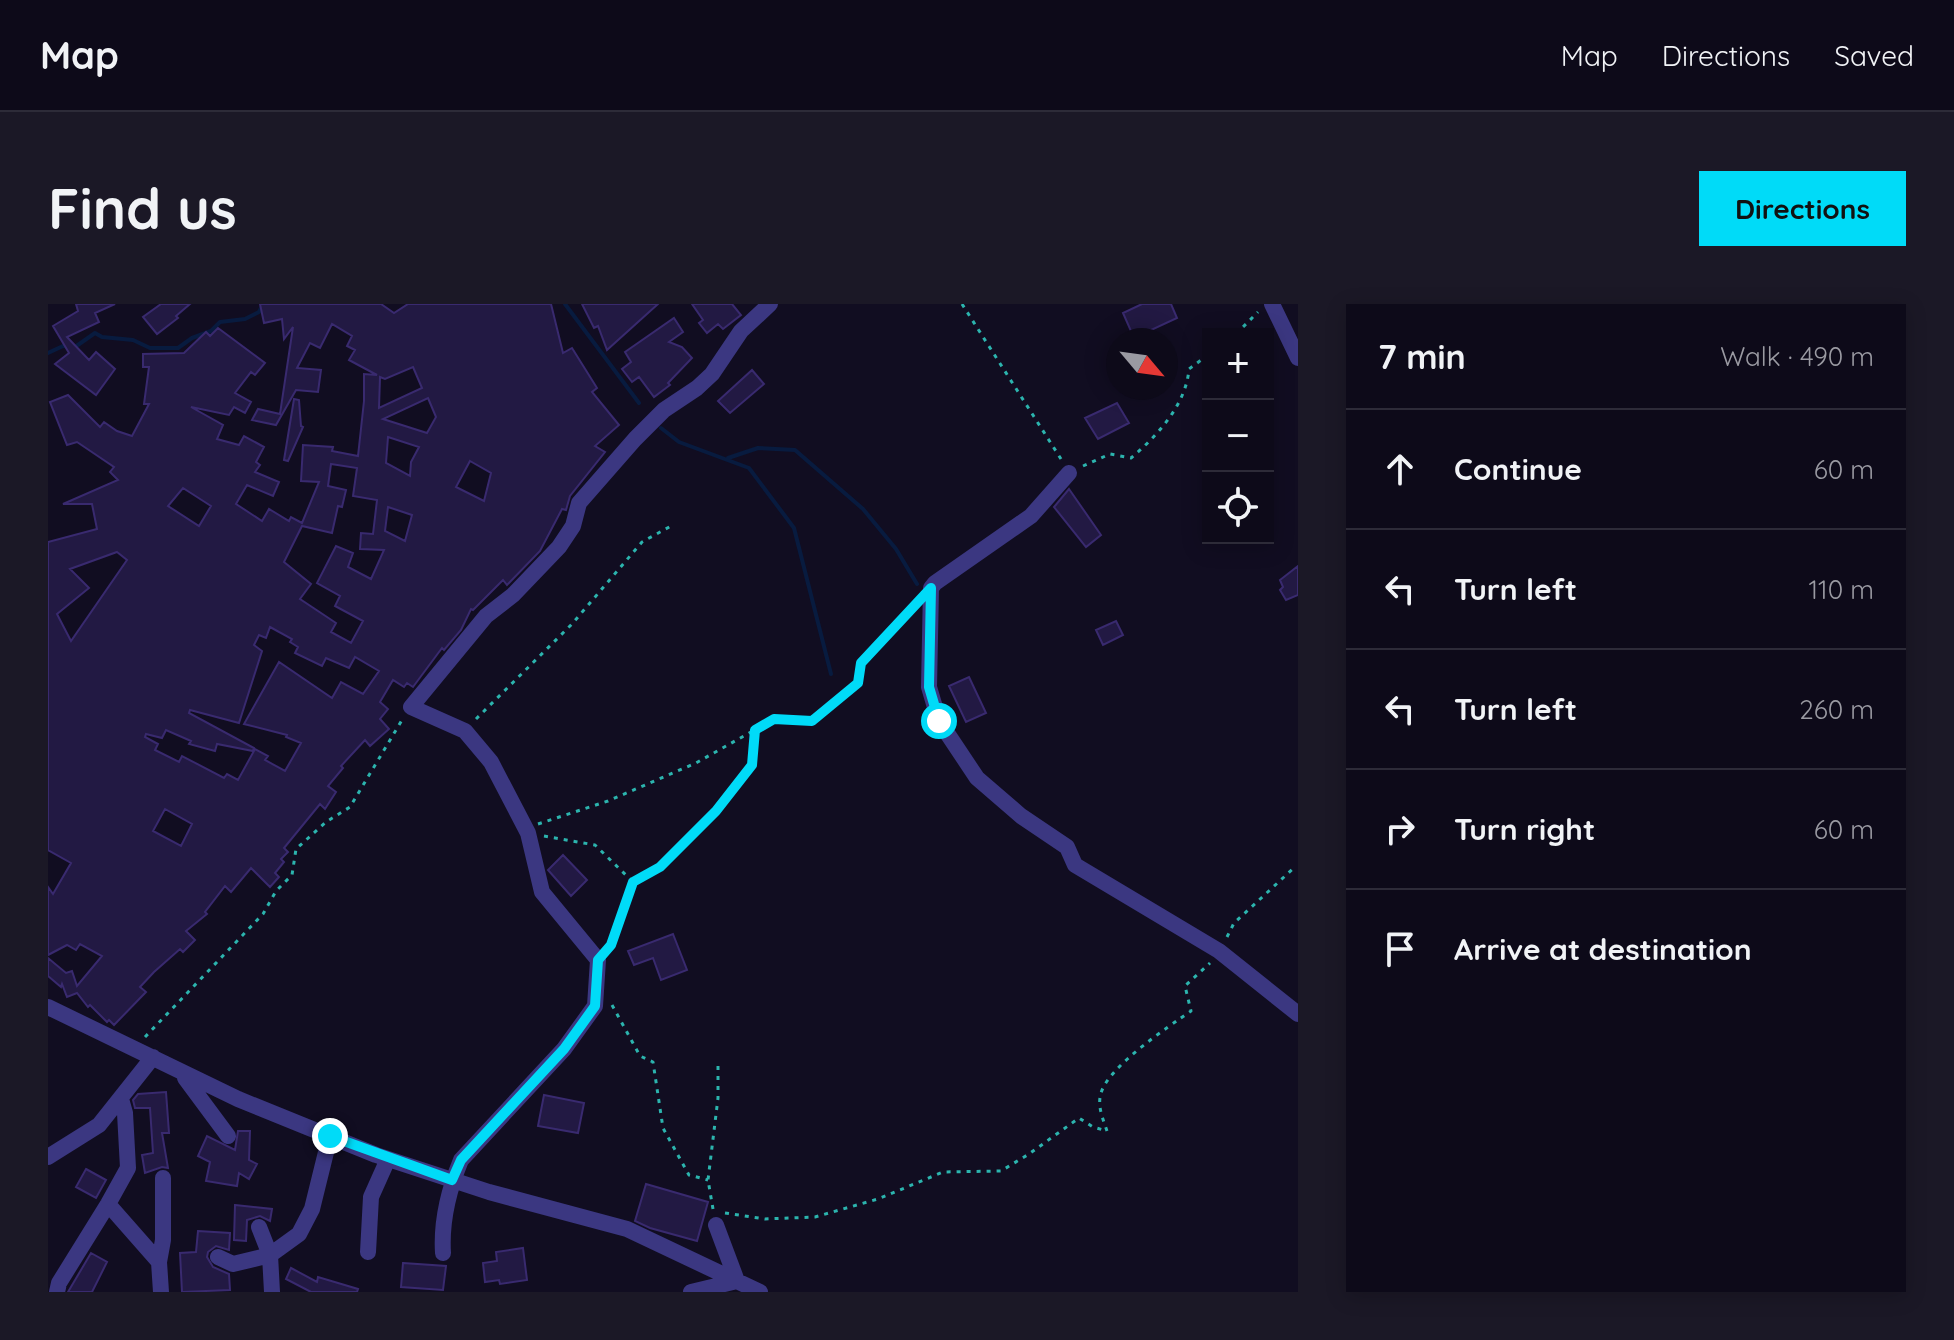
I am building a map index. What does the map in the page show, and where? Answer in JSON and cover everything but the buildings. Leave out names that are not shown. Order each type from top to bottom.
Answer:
[{"type":"street","points":[[443,1253],[442,1231],[452,1180],[461,1160],[564,1049],[595,1006],[598,960],[542,892],[526,830],[491,762],[465,731],[411,707],[486,616],[513,595],[559,547],[573,526],[579,503],[635,439],[664,410],[712,374],[741,331],[770,304]]},
{"type":"street","points":[[1269,304],[1298,358]]},
{"type":"street","points":[[1069,473],[1031,516],[931,588],[929,687],[939,721],[977,778],[1021,816],[1067,847],[1075,865],[1219,951],[1298,1014]]},
{"type":"street","points":[[48,1007],[182,1073],[330,1136],[452,1180],[627,1229],[760,1292]]},
{"type":"street","points":[[48,1157],[99,1125],[153,1057]]},
{"type":"street","points":[[182,1073],[228,1136]]},
{"type":"street","points":[[57,1292],[59,1283],[128,1168],[125,1113],[121,1099]]},
{"type":"street","points":[[218,1257],[233,1264],[270,1255],[299,1234],[312,1209],[330,1136]]},
{"type":"street","points":[[368,1252],[371,1197],[388,1159]]},
{"type":"street","points":[[161,1292],[159,1262],[163,1240],[163,1178]]},
{"type":"street","points":[[108,1204],[159,1262]]},
{"type":"street","points":[[716,1225],[737,1281]]},
{"type":"street","points":[[259,1227],[270,1255],[272,1292]]},
{"type":"street","points":[[691,1292],[737,1281]]},
{"type":"path","points":[[962,304],[1069,473],[1110,454],[1131,458],[1158,432],[1184,394],[1189,369],[1202,359]]},
{"type":"path","points":[[1243,328],[1269,304]]},
{"type":"path","points":[[465,731],[572,624],[642,542],[671,526]]},
{"type":"path","points":[[526,830],[608,801],[696,763],[774,719],[812,721],[858,683],[861,663],[931,588]]},
{"type":"path","points":[[134,1048],[263,914],[276,891],[292,875],[296,849],[326,822],[350,807],[411,707]]},
{"type":"path","points":[[598,960],[611,945],[633,882],[660,867],[716,811],[752,765],[755,730]]},
{"type":"path","points":[[526,830],[595,845],[633,882]]},
{"type":"path","points":[[716,1225],[725,1212],[765,1219],[815,1217],[878,1199],[943,1172],[1001,1171],[1079,1118],[1107,1131],[1100,1109],[1101,1092],[1147,1040],[1191,1011],[1185,986],[1214,960],[1234,923],[1296,866]]},
{"type":"path","points":[[611,1005],[640,1056],[653,1062],[663,1128],[689,1175],[708,1180]]},
{"type":"path","points":[[716,1225],[708,1180],[718,1098],[718,1064]]},
{"type":"waterway","points":[[48,353],[63,346],[75,347],[95,333],[102,337],[133,340],[150,348],[178,348],[192,338],[211,331],[220,322],[245,319],[259,312],[263,304]]},
{"type":"waterway","points":[[565,304],[639,403]]},
{"type":"waterway","points":[[661,428],[679,442],[749,468],[794,528],[831,674]]},
{"type":"waterway","points":[[728,458],[758,448],[795,450],[863,509],[896,549],[917,584]]},
{"type":"route","points":[[330,1136],[452,1180],[461,1160],[564,1049],[595,1006],[598,960],[611,945],[633,882],[660,867],[716,811],[752,765],[755,730],[774,719],[812,721],[858,683],[861,663],[931,588],[929,687],[939,721]]}]
